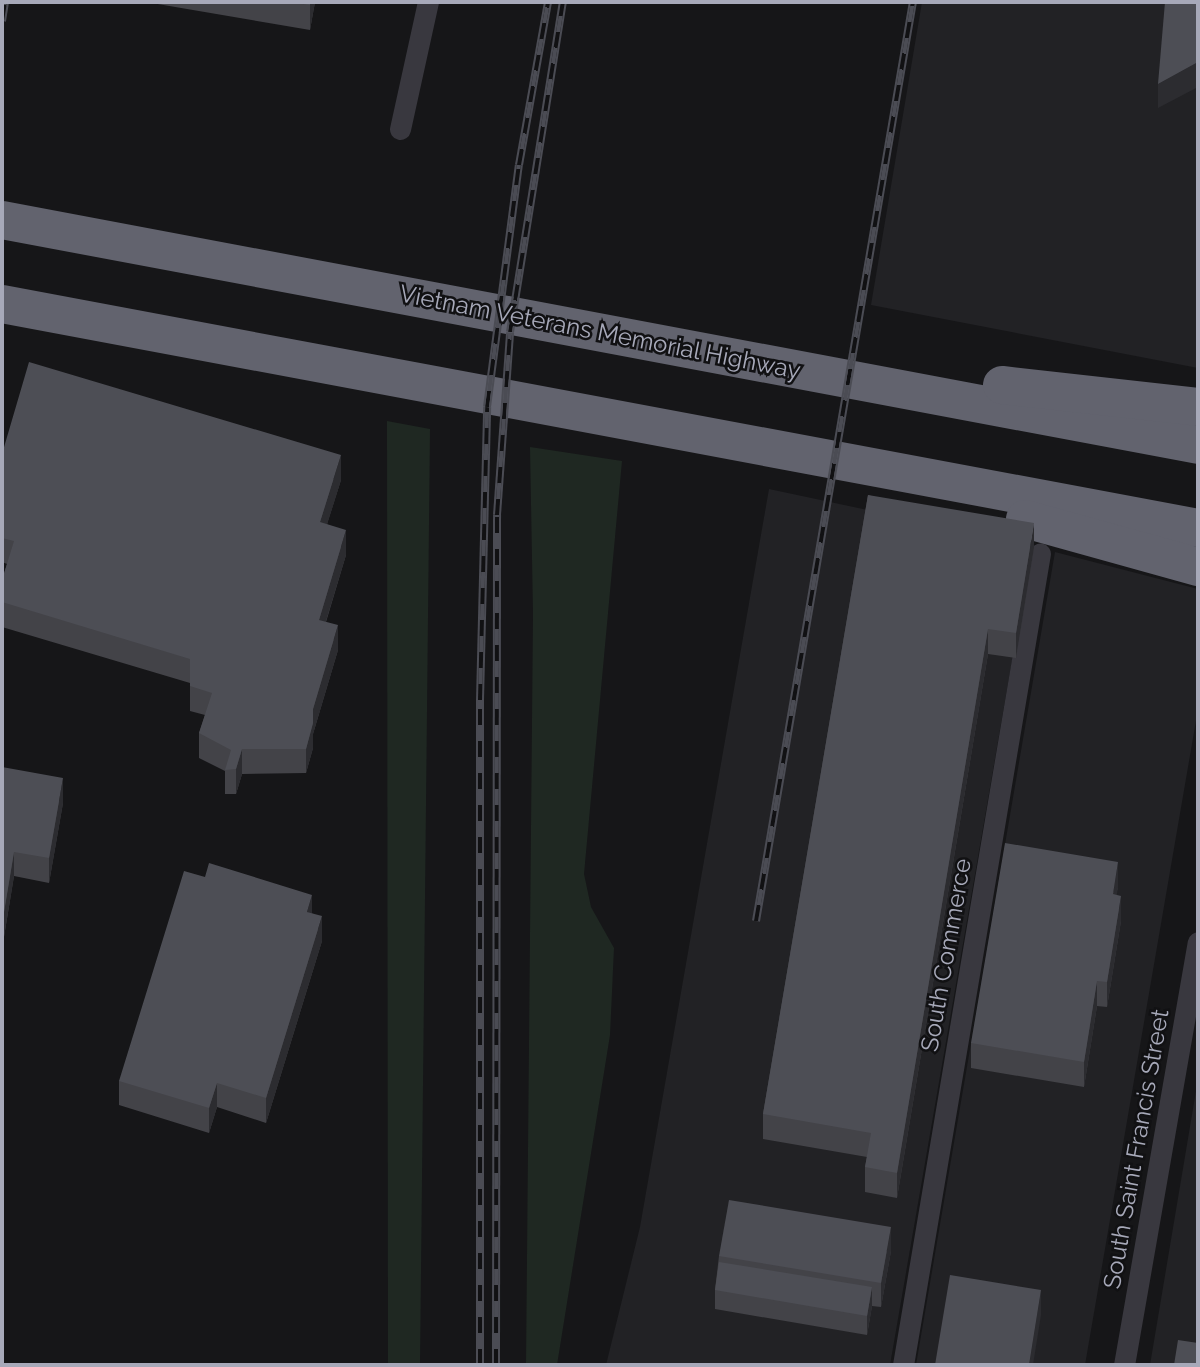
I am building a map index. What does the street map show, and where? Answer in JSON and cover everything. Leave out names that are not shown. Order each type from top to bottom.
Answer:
[{"type":"highway","name":"Vietnam Veterans Memorial Highway","points":[[2,220],[1198,445]]},
{"type":"highway","points":[[2,304],[1198,528]]},
{"type":"highway","points":[[780,366],[1038,388],[1198,407]]},
{"type":"highway","points":[[756,447],[1198,567]]},
{"type":"street","points":[[400,129],[428,2]]},
{"type":"street","name":"South Commerce","points":[[904,1365],[1040,553]]},
{"type":"street","name":"South Saint Francis Street","points":[[1125,1365],[1198,942]]},
{"type":"shaded area","points":[[922,2],[1198,2],[1198,368],[871,305]]},
{"type":"shaded area","points":[[387,421],[430,429],[420,1365],[388,1365]]},
{"type":"shaded area","points":[[530,447],[622,461],[584,874],[591,907],[614,948],[610,1035],[557,1365],[526,1365],[533,614]]},
{"type":"shaded area","points":[[769,489],[1032,545],[890,1365],[606,1365],[640,1227]]},
{"type":"shaded area","points":[[1055,552],[1198,589],[1198,709],[1085,1365],[916,1365]]},
{"type":"shaded area","points":[[1198,1079],[1198,1365],[1150,1365]]},
{"type":"building","points":[[1165,2],[1198,2],[1198,62],[1158,84]]},
{"type":"building","points":[[29,362],[341,455],[320,522],[346,530],[319,620],[338,625],[313,709],[313,723],[306,749],[242,749],[236,769],[225,770],[231,750],[199,733],[212,693],[190,686],[190,659],[2,602],[2,580],[14,541],[2,538],[2,454]]},
{"type":"building","points":[[868,495],[1034,523],[1016,633],[988,629],[897,1173],[865,1167],[871,1133],[763,1114]]},
{"type":"building","points":[[2,767],[63,778],[49,858],[14,852],[2,924]]},
{"type":"building","points":[[1005,843],[1118,862],[1113,894],[1121,896],[1107,982],[1097,981],[1084,1062],[971,1043]]},
{"type":"building","points":[[209,863],[312,895],[307,912],[322,916],[266,1098],[217,1083],[209,1108],[119,1081],[184,871],[205,877]]},
{"type":"building","points":[[729,1200],[891,1227],[881,1283],[719,1256]]},
{"type":"building","points":[[719,1262],[872,1287],[867,1316],[715,1290]]},
{"type":"building","points":[[950,1275],[1041,1290],[1029,1365],[935,1365]]},
{"type":"building","points":[[1178,1340],[1198,1343],[1198,1365],[1174,1365]]},
{"type":"railway","points":[[2,21],[5,2]]},
{"type":"railway","points":[[480,1365],[480,700],[487,407],[519,165],[548,2]]},
{"type":"railway","points":[[496,1365],[497,515],[510,332],[563,2]]},
{"type":"railway","points":[[756,921],[913,2]]}]
